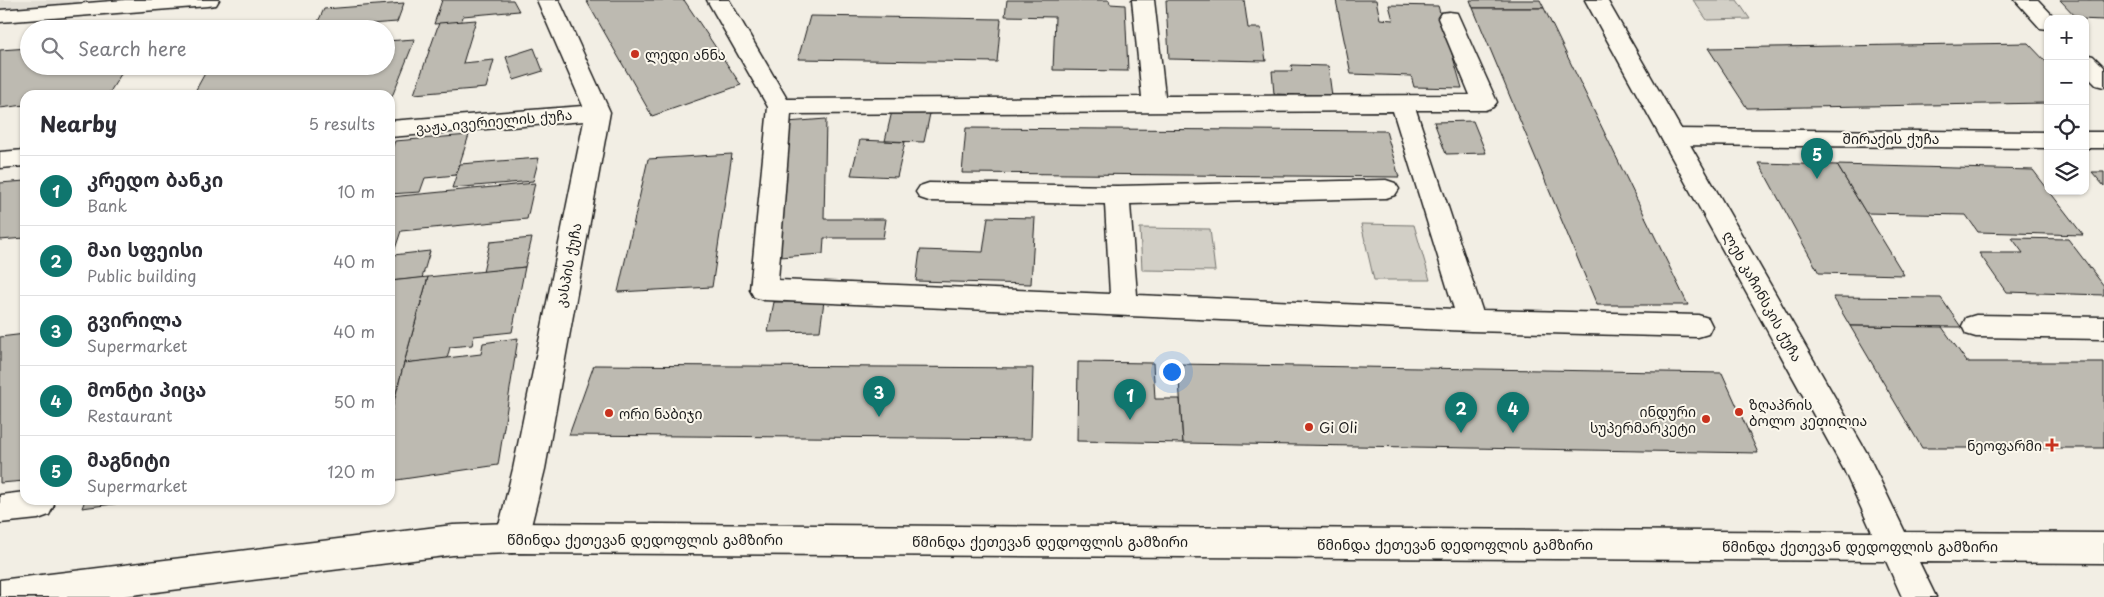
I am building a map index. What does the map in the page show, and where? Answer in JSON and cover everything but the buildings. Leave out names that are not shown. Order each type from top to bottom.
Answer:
[{"type":"main road","points":[[0,16],[68,6],[208,0]]},
{"type":"main road","points":[[548,0],[598,112]]},
{"type":"main road","points":[[718,0],[780,106],[764,290],[1471,320],[1698,326]]},
{"type":"main road","points":[[1143,0],[1154,104]]},
{"type":"main road","name":"ლეხ კაჩინსკის ქუჩა","points":[[1596,0],[1857,464],[1894,547],[1919,597]]},
{"type":"main road","points":[[2026,0],[2044,19]]},
{"type":"main road","points":[[780,106],[1485,102],[1449,18]]},
{"type":"main road","points":[[2089,65],[2104,80]]},
{"type":"main road","points":[[1402,103],[1471,320]]},
{"type":"main road","name":"ვაჟა ივერიელის ქუჩა","points":[[395,129],[598,112]]},
{"type":"main road","name":"კასპის ქუჩა","points":[[512,538],[529,469],[598,112]]},
{"type":"main road","name":"შირაქის ქუჩა","points":[[1673,137],[2044,140]]},
{"type":"main road","points":[[2089,140],[2104,140]]},
{"type":"main road","points":[[0,160],[20,158]]},
{"type":"main road","points":[[929,192],[1117,195],[1386,188]]},
{"type":"main road","points":[[1117,195],[1124,306]]},
{"type":"main road","points":[[1976,326],[2104,328]]},
{"type":"main road","points":[[0,509],[38,505]]},
{"type":"main road","name":"წმინდა ქეთევან დედოფლის გამზირი","points":[[0,596],[453,540],[512,538],[2104,548]]},
{"type":"shaded area","points":[[0,0],[80,0],[78,3],[0,9]]},
{"type":"shaded area","points":[[1693,0],[1737,0],[1750,19],[1707,20]]},
{"type":"shaded area","points":[[1361,224],[1414,225],[1430,280],[1374,280]]},
{"type":"shaded area","points":[[1140,228],[1210,229],[1215,271],[1142,270]]},
{"type":"place","name":"ლედი ანნა","points":[[635,54]]},
{"type":"place","name":"მაგნიტი","points":[[1817,179]]},
{"type":"place","name":"ზღაპრის ბოლო კეთილია","points":[[1739,412]]},
{"type":"place","name":"ორი ნაბიჯი","points":[[609,413]]},
{"type":"place","name":"გვირილა","points":[[879,417]]},
{"type":"place","name":"ინდური სუპერმარკეტი","points":[[1706,419]]},
{"type":"place","name":"კრედო ბანკი","points":[[1130,420]]},
{"type":"place","name":"Gi Oli","points":[[1309,427]]},
{"type":"place","name":"მაი სფეისი","points":[[1461,433]]},
{"type":"place","name":"მონტი პიცა","points":[[1513,433]]},
{"type":"place","name":"ნეოფარმი","points":[[2052,445]]}]
